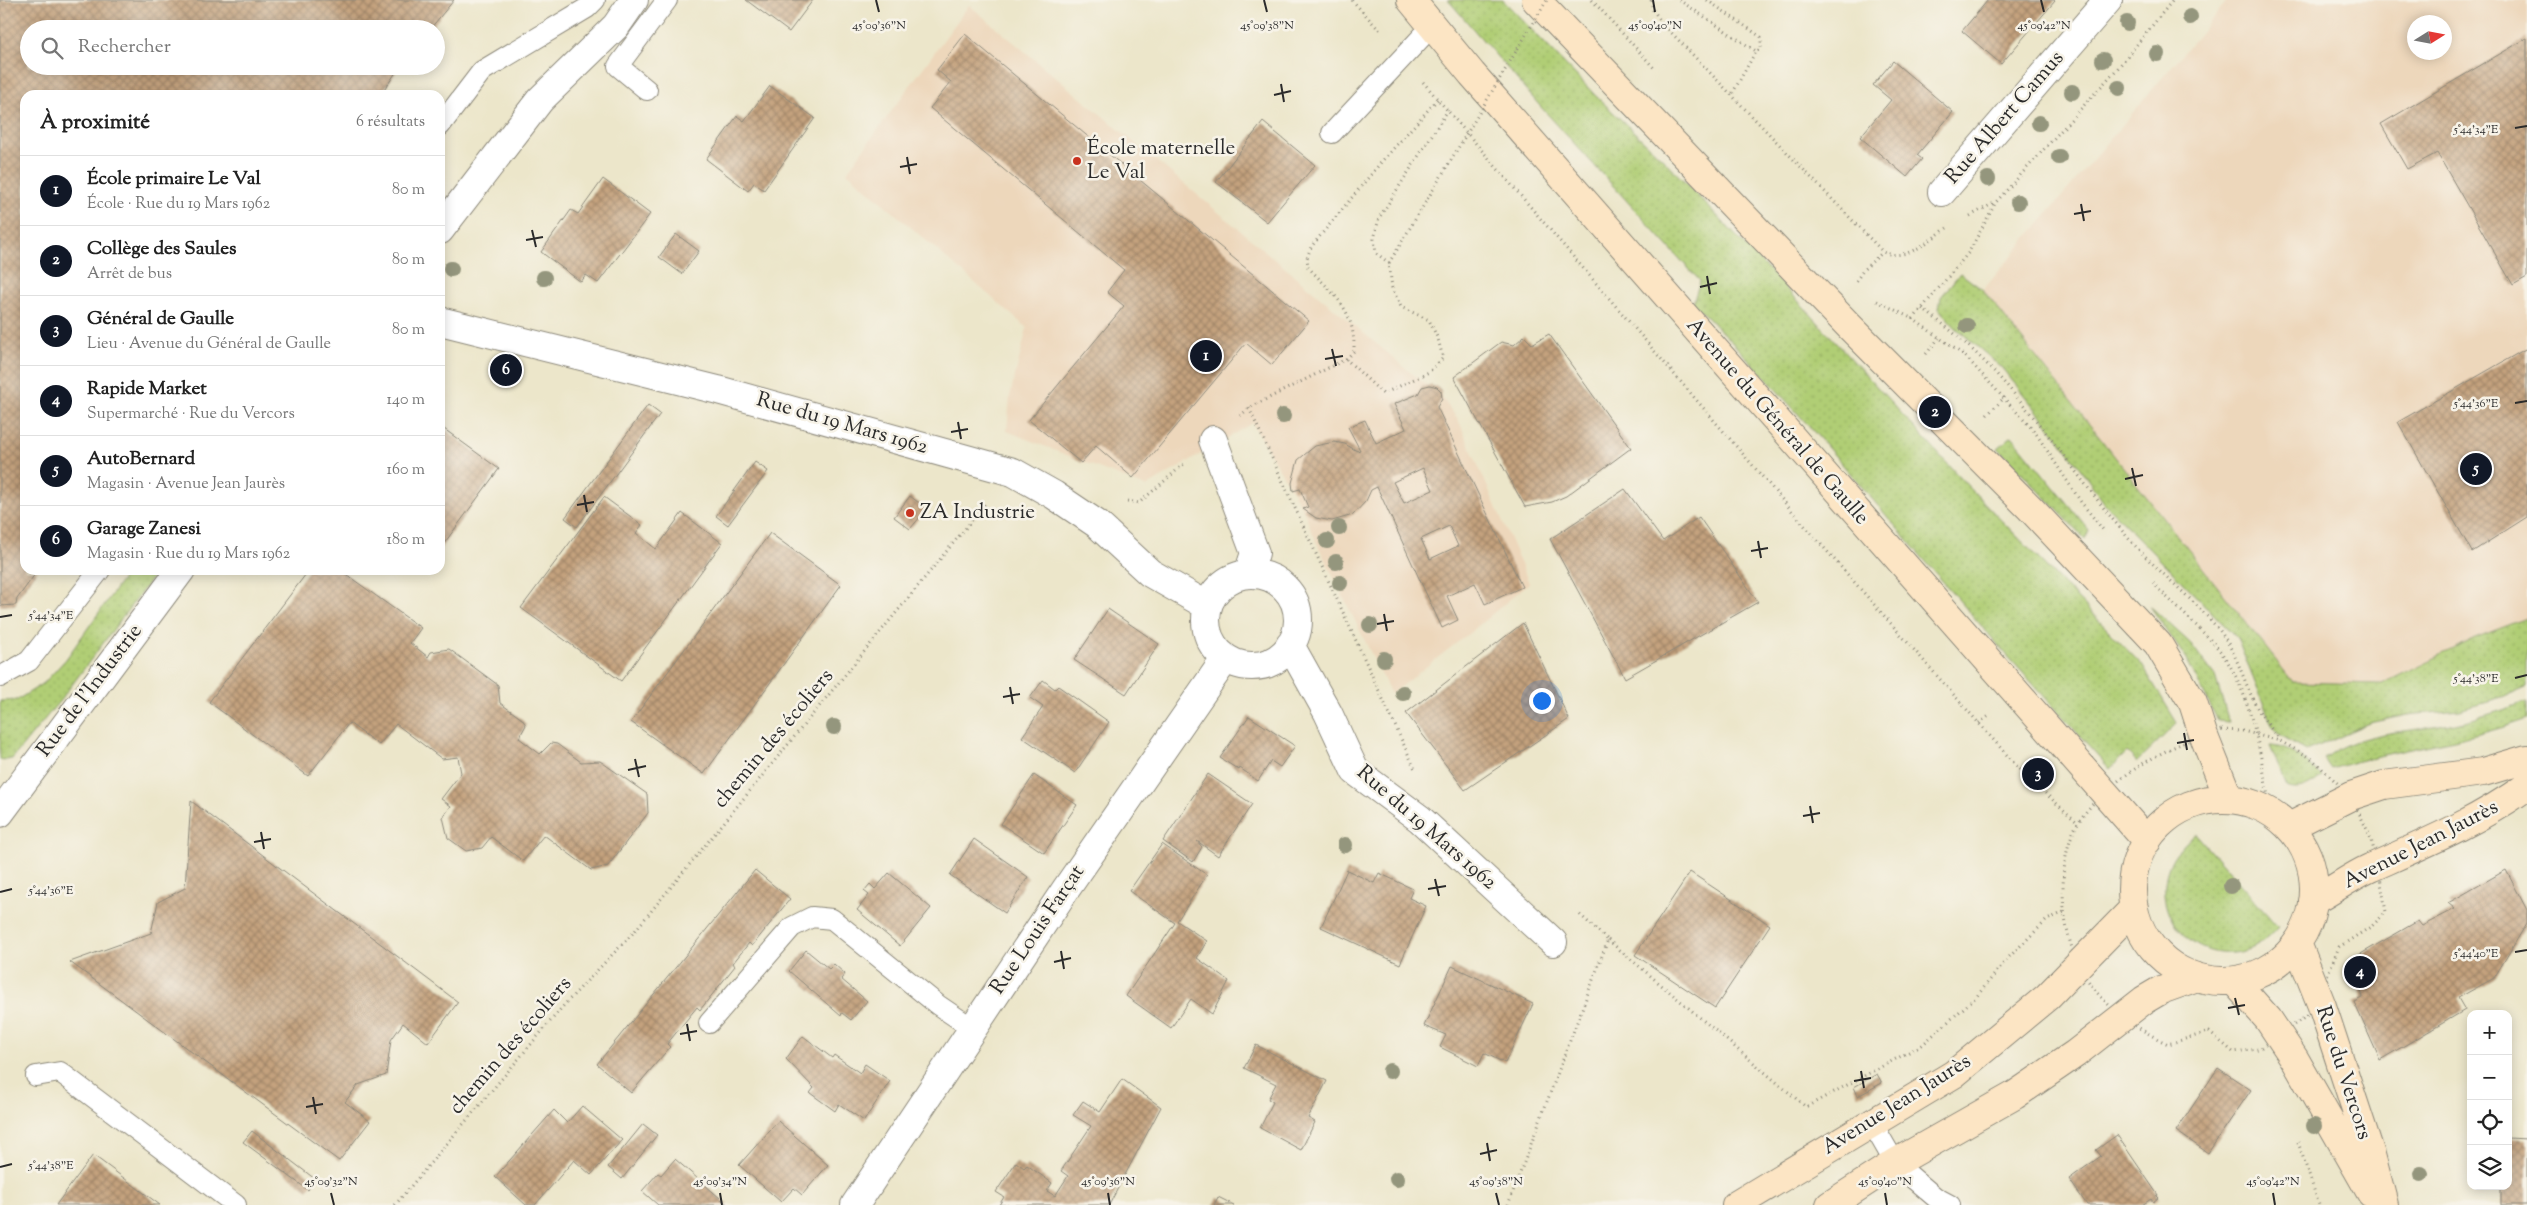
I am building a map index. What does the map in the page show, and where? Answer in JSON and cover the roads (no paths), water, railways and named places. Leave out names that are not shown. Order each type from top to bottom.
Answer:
[{"type":"main road","name":"Avenue du Général de Gaulle","points":[[1411,0],[2147,841]]},
{"type":"main road","points":[[1536,0],[1850,327],[2030,508],[2158,644],[2194,703],[2203,734],[2229,799]]},
{"type":"main road","name":"Avenue Jean Jaurès","points":[[2280,820],[2384,785],[2483,772],[2527,760]]},
{"type":"main road","name":"Avenue Jean Jaurès","points":[[2313,901],[2378,865],[2493,810],[2527,786]]},
{"type":"main road","points":[[2229,799],[2251,803],[2280,820],[2301,843],[2309,862],[2314,882],[2313,901],[2308,923],[2297,943],[2285,957],[2270,968],[2234,981],[2213,981],[2197,977],[2168,962],[2156,951],[2138,924],[2134,908],[2132,885],[2137,862],[2147,841],[2162,822],[2182,809],[2205,801],[2229,799]]},
{"type":"main road","name":"Avenue Jean Jaurès","points":[[1736,1205],[1954,1074],[2047,997],[2134,908]]},
{"type":"main road","name":"Rue du Vercors","points":[[2297,943],[2322,1006],[2371,1155],[2384,1205]]},
{"type":"main road","points":[[1830,1205],[1895,1163],[2015,1096],[2075,1054],[2121,1017],[2161,990],[2197,977]]},
{"type":"main road","name":"Rue du Vercors","points":[[2234,981],[2268,1020],[2294,1058],[2378,1205]]},
{"type":"street","points":[[445,224],[540,100],[616,26],[634,0]]},
{"type":"street","name":"Rue Albert Camus","points":[[1942,192],[2108,0]]},
{"type":"street","name":"Rue du 19 Mars 1962","points":[[445,322],[718,390],[1012,472],[1054,495],[1097,524],[1150,572],[1208,606]]},
{"type":"street","points":[[1213,440],[1255,553],[1248,574]]},
{"type":"street","points":[[1248,574],[1263,576],[1276,581],[1291,597],[1298,618],[1296,632],[1290,645],[1280,656],[1268,664],[1253,666],[1239,664],[1226,658],[1215,648],[1208,634],[1206,620],[1208,606],[1223,584],[1235,577],[1248,574]]},
{"type":"street","name":"Rue de l'Industrie","points":[[0,813],[177,575]]},
{"type":"street","name":"Rue du 19 Mars 1962","points":[[1290,645],[1328,712],[1355,771],[1420,819],[1553,942]]},
{"type":"street","name":"Rue Louis Farçat","points":[[854,1205],[972,1028],[1226,658]]},
{"type":"lane","points":[[445,119],[482,71],[587,8],[595,0]]},
{"type":"lane","points":[[647,90],[618,66],[667,0]]},
{"type":"lane","points":[[1332,133],[1432,26]]},
{"type":"lane","points":[[0,677],[29,661],[96,575]]},
{"type":"lane","points":[[709,1023],[792,927],[812,917],[832,919],[938,1005],[972,1028]]},
{"type":"lane","points":[[36,1076],[60,1072],[236,1205]]},
{"type":"lane","points":[[1872,1123],[1895,1163],[1935,1197],[1950,1205]]},
{"type":"place","name":"École maternelle Le Val","points":[[1077,161]]},
{"type":"place","name":"École primaire Le Val","points":[[1206,356]]},
{"type":"place","name":"Garage Zanesi","points":[[506,370]]},
{"type":"place","name":"Collège des Saules","points":[[1935,412]]},
{"type":"place","name":"AutoBernard","points":[[2476,469]]},
{"type":"place","name":"ZA Industrie","points":[[910,513]]},
{"type":"place","name":"Général de Gaulle","points":[[2038,774]]},
{"type":"place","name":"Rapide Market","points":[[2360,972]]}]
